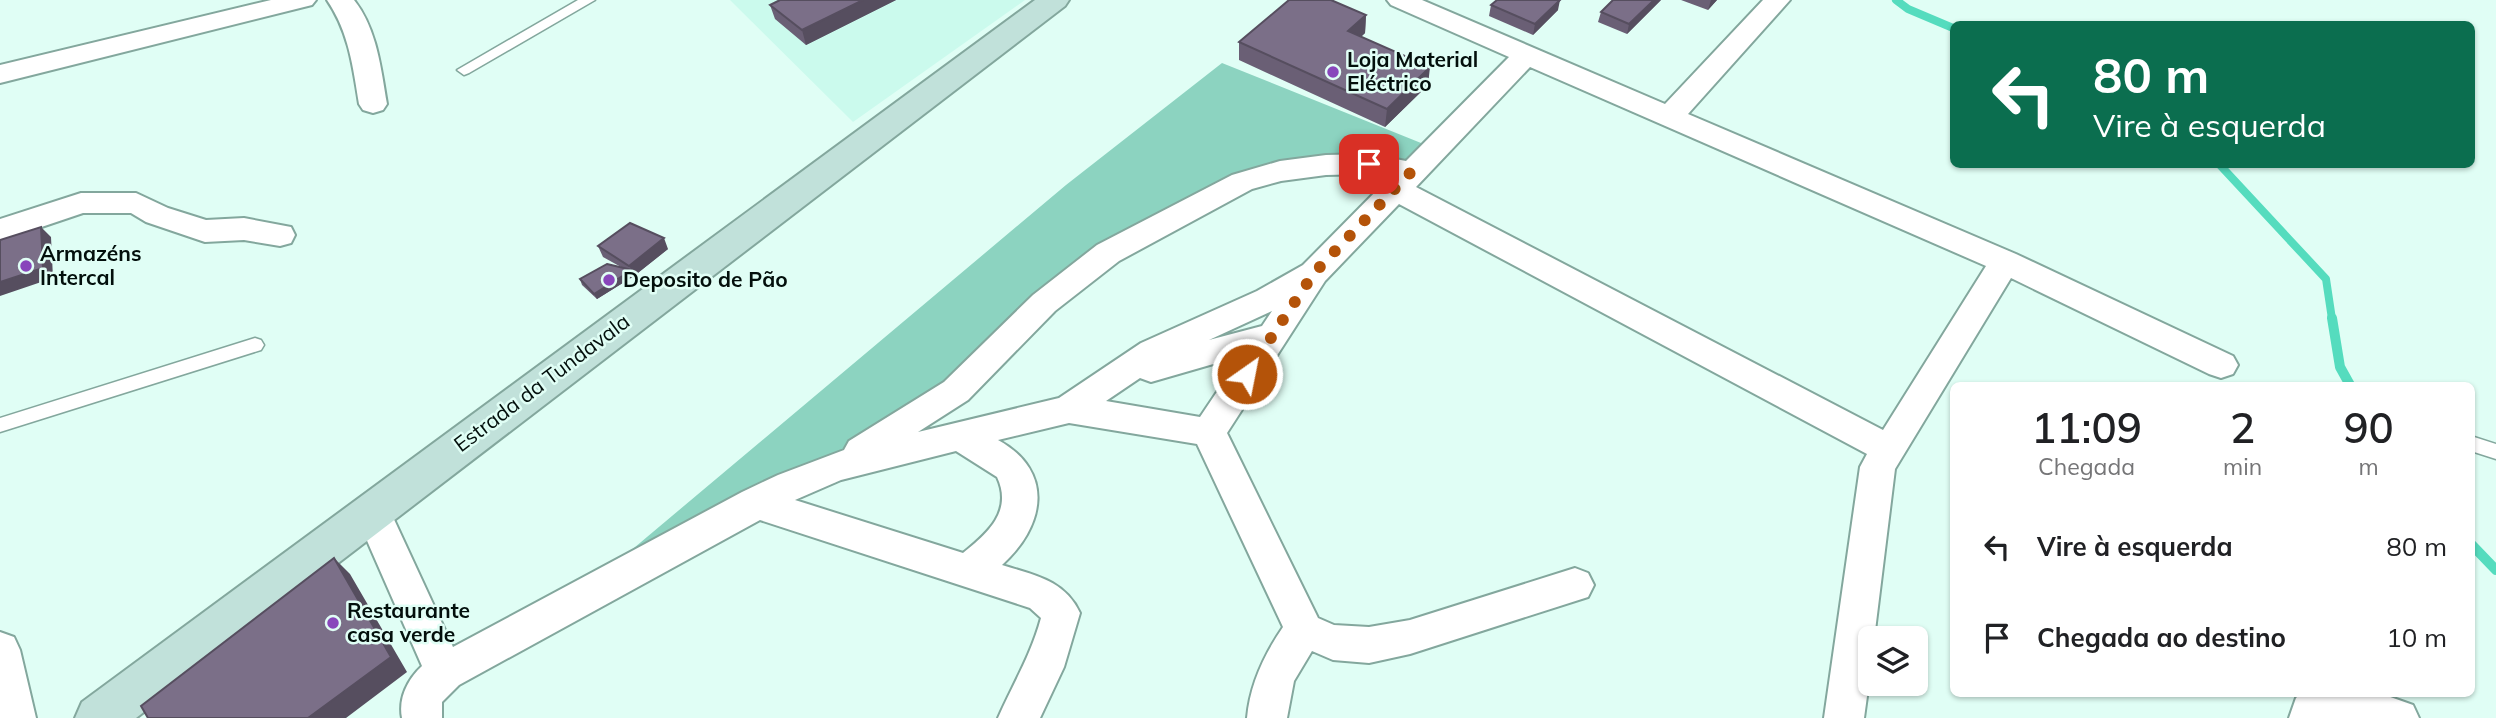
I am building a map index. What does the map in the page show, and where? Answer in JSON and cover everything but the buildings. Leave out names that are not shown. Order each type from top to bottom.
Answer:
[{"type":"main road","name":"Estrada da Tundavala","points":[[99,718],[1054,0]]},
{"type":"street","points":[[0,74],[303,0]]},
{"type":"street","points":[[340,0],[348,8],[366,61],[373,104]]},
{"type":"street","points":[[1400,0],[1440,7],[1527,55],[2005,261],[2221,365]]},
{"type":"street","points":[[1671,116],[1777,0]]},
{"type":"street","points":[[1209,432],[1314,273],[1527,55]]},
{"type":"street","points":[[422,718],[420,710],[427,686],[445,672],[755,503],[835,467],[956,391],[1044,303],[1108,253],[1242,182],[1280,171],[1326,165],[1369,164],[1403,180],[1891,450]]},
{"type":"street","points":[[0,230],[81,204],[136,202],[166,218],[205,231],[244,229],[280,235]]},
{"type":"street","points":[[1844,718],[1878,467],[1891,450],[2005,261]]},
{"type":"street","points":[[835,467],[1069,409],[1153,352],[1268,299],[1314,273]]},
{"type":"street","points":[[1111,380],[1273,335]]},
{"type":"street","points":[[1069,409],[1209,432]]},
{"type":"street","points":[[1209,432],[1304,630],[1333,642],[1369,645],[1410,637],[1576,585]]},
{"type":"street","points":[[960,437],[994,456],[1014,473],[1021,497],[1020,515],[1005,540],[969,570]]},
{"type":"street","points":[[755,503],[1043,595],[1061,612],[1056,639],[1038,685],[1017,718]]},
{"type":"street","points":[[372,511],[445,672]]},
{"type":"street","points":[[1267,718],[1268,697],[1276,669],[1304,630]]},
{"type":"street","points":[[0,650],[16,718]]},
{"type":"street","points":[[2309,718],[2309,711],[2323,700],[2342,701],[2399,718]]},
{"type":"lane","points":[[464,70],[588,0]]},
{"type":"lane","points":[[0,425],[255,345]]},
{"type":"lane","points":[[2475,444],[2496,452]]},
{"type":"shaded area","points":[[730,0],[1025,0],[853,122]]},
{"type":"shaded area","points":[[1222,63],[1426,145],[1411,164],[1329,157],[1225,178],[1164,214],[971,366],[890,423],[810,469],[597,579],[1066,185]]},
{"type":"waterway","points":[[1896,0],[1908,9],[1950,27]]},
{"type":"waterway","points":[[2223,168],[2326,279],[2332,319]]},
{"type":"waterway","points":[[2332,318],[2340,367],[2348,382]]},
{"type":"waterway","points":[[2475,548],[2496,570]]},
{"type":"place","name":"Loja Material Eléctrico","points":[[1333,72]]},
{"type":"place","name":"Armazéns Intercal","points":[[26,266]]},
{"type":"place","name":"Deposito de Pão","points":[[609,280]]},
{"type":"place","name":"Restaurante casa verde","points":[[333,623]]},
{"type":"route","points":[[1247,374],[1314,273],[1411,172],[1369,164]]}]
